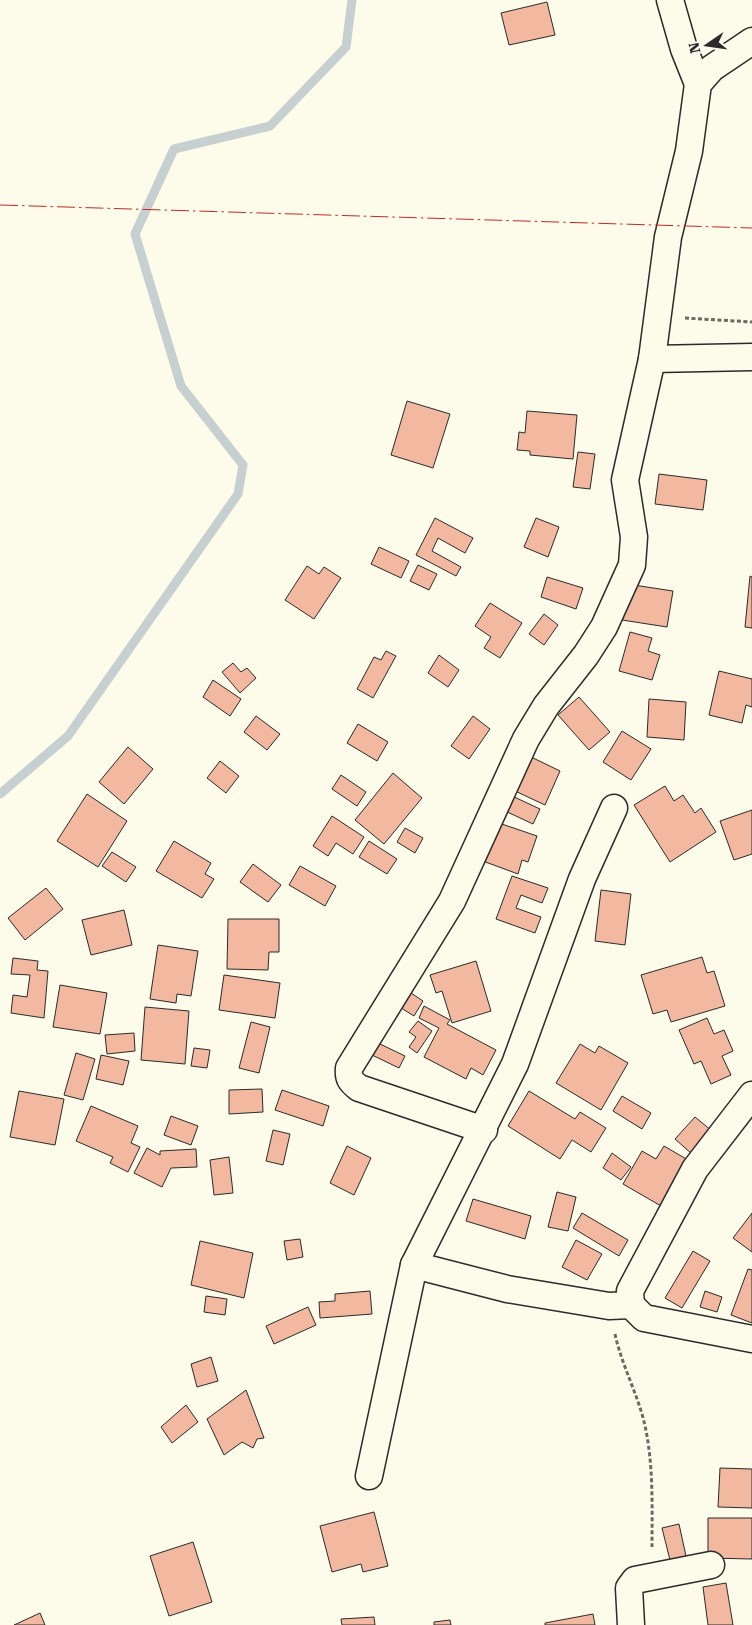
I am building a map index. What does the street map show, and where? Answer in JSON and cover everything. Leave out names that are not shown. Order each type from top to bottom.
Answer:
[{"type":"street","points":[[484,1130],[359,1088],[350,1082],[348,1076],[349,1068],[452,901],[526,739],[546,706],[586,655],[618,600],[632,565],[634,551],[625,480],[652,359],[659,316],[666,247],[689,151],[698,84],[684,49],[670,0]]},
{"type":"street","points":[[698,84],[712,68],[752,41]]},
{"type":"street","points":[[652,359],[752,356]]},
{"type":"street","points":[[369,1476],[414,1265],[484,1130],[515,1064],[582,879],[614,808]]},
{"type":"street","points":[[620,1306],[630,1291],[695,1169],[752,1095]]},
{"type":"street","points":[[414,1265],[507,1288],[620,1306],[644,1318],[752,1339]]},
{"type":"street","points":[[631,1625],[631,1584],[635,1580],[652,1575],[711,1565]]},
{"type":"path","points":[[659,316],[752,322]]},
{"type":"path","points":[[620,1306],[619,1350],[642,1415],[652,1482],[652,1575]]},
{"type":"building","points":[[547,2],[555,35],[509,45],[501,13]]},
{"type":"building","points":[[407,401],[450,414],[433,468],[391,455]]},
{"type":"building","points":[[527,411],[577,415],[573,459],[530,455],[530,451],[517,450],[519,432],[525,433]]},
{"type":"building","points":[[578,452],[595,454],[590,489],[573,487]]},
{"type":"building","points":[[659,474],[707,480],[703,510],[655,504]]},
{"type":"building","points":[[435,518],[473,538],[465,553],[438,538],[432,551],[461,567],[456,576],[416,555]]},
{"type":"building","points":[[536,518],[559,527],[548,557],[524,547]]},
{"type":"building","points":[[379,547],[409,561],[401,578],[371,564]]},
{"type":"building","points":[[418,565],[437,574],[429,590],[410,581]]},
{"type":"building","points":[[307,566],[319,574],[324,567],[341,578],[314,619],[285,600]]},
{"type":"building","points":[[750,576],[752,577],[752,628],[745,627]]},
{"type":"building","points":[[547,577],[583,588],[576,609],[541,597]]},
{"type":"building","points":[[627,584],[673,591],[667,627],[622,620]]},
{"type":"building","points":[[490,603],[522,623],[500,658],[484,648],[491,637],[475,626]]},
{"type":"building","points":[[544,614],[558,625],[544,645],[529,634]]},
{"type":"building","points":[[630,632],[652,638],[648,651],[660,655],[652,680],[619,671]]},
{"type":"building","points":[[386,651],[396,656],[373,698],[357,689],[374,657],[381,660]]},
{"type":"building","points":[[439,655],[459,670],[448,687],[428,673]]},
{"type":"building","points":[[233,663],[241,672],[247,668],[256,678],[240,693],[222,672]]},
{"type":"building","points":[[719,671],[752,679],[752,707],[746,705],[742,723],[709,715]]},
{"type":"building","points":[[213,680],[241,699],[230,716],[203,697]]},
{"type":"building","points":[[579,697],[610,732],[589,750],[558,715]]},
{"type":"building","points":[[649,699],[686,702],[684,740],[647,737]]},
{"type":"building","points":[[256,716],[280,734],[267,750],[244,732]]},
{"type":"building","points":[[473,716],[490,729],[469,759],[451,746]]},
{"type":"building","points":[[358,724],[388,742],[377,761],[347,743]]},
{"type":"building","points":[[622,731],[651,749],[631,780],[603,762]]},
{"type":"building","points":[[128,747],[153,769],[124,804],[99,782]]},
{"type":"building","points":[[529,756],[560,771],[545,805],[513,790]]},
{"type":"building","points":[[220,761],[239,776],[226,793],[207,778]]},
{"type":"building","points":[[393,773],[422,798],[384,844],[355,820]]},
{"type":"building","points":[[341,775],[366,792],[357,806],[332,789]]},
{"type":"building","points":[[665,786],[674,801],[683,795],[695,813],[701,808],[716,832],[670,862],[634,805]]},
{"type":"building","points":[[87,794],[127,821],[98,867],[57,841]]},
{"type":"building","points":[[510,795],[540,809],[533,824],[503,810]]},
{"type":"building","points":[[752,810],[752,854],[734,860],[720,821]]},
{"type":"building","points":[[332,816],[364,837],[353,854],[336,843],[328,856],[313,846]]},
{"type":"building","points":[[493,821],[537,836],[528,862],[522,860],[518,874],[480,860]]},
{"type":"building","points":[[405,828],[423,838],[415,853],[397,842]]},
{"type":"building","points":[[174,841],[211,863],[205,874],[214,879],[202,898],[156,871]]},
{"type":"building","points":[[369,841],[397,859],[387,874],[359,857]]},
{"type":"building","points":[[112,852],[136,867],[126,882],[102,866]]},
{"type":"building","points":[[253,864],[281,885],[268,902],[240,882]]},
{"type":"building","points":[[300,866],[336,886],[325,906],[289,885]]},
{"type":"building","points":[[512,876],[548,888],[542,903],[521,895],[516,908],[541,917],[535,933],[496,919]]},
{"type":"building","points":[[46,888],[63,909],[25,940],[8,918]]},
{"type":"building","points":[[601,890],[631,894],[625,945],[595,941]]},
{"type":"building","points":[[124,910],[132,945],[91,955],[82,920]]},
{"type":"building","points":[[228,919],[279,919],[279,952],[269,952],[268,970],[227,969]]},
{"type":"building","points":[[158,945],[198,951],[191,996],[177,994],[176,1003],[150,999]]},
{"type":"building","points":[[702,957],[707,973],[714,971],[725,1006],[671,1022],[667,1010],[653,1014],[641,975]]},
{"type":"building","points":[[13,958],[38,961],[37,970],[48,971],[44,1018],[11,1013],[13,995],[27,997],[30,975],[11,974]]},
{"type":"building","points":[[476,961],[491,1011],[452,1023],[442,991],[436,993],[430,975]]},
{"type":"building","points":[[224,975],[280,983],[275,1018],[219,1010]]},
{"type":"building","points":[[60,985],[107,993],[100,1034],[53,1027]]},
{"type":"building","points":[[408,991],[423,1001],[414,1016],[398,1006]]},
{"type":"building","points":[[424,1006],[450,1020],[447,1024],[496,1050],[483,1075],[471,1068],[466,1079],[424,1057],[439,1028],[419,1018]]},
{"type":"building","points":[[145,1007],[189,1011],[185,1064],[141,1060]]},
{"type":"building","points":[[707,1018],[714,1034],[724,1030],[733,1051],[722,1056],[731,1075],[711,1084],[701,1061],[694,1064],[679,1030]]},
{"type":"building","points":[[418,1021],[432,1031],[417,1053],[409,1047],[416,1037],[409,1032]]},
{"type":"building","points":[[251,1022],[270,1027],[259,1073],[239,1068]]},
{"type":"building","points":[[134,1033],[135,1051],[107,1054],[105,1035]]},
{"type":"building","points":[[378,1043],[405,1056],[399,1068],[372,1055]]},
{"type":"building","points":[[580,1044],[595,1053],[599,1046],[628,1063],[601,1110],[556,1083]]},
{"type":"building","points":[[194,1048],[210,1050],[207,1068],[191,1066]]},
{"type":"building","points":[[76,1053],[95,1059],[83,1100],[64,1095]]},
{"type":"building","points":[[101,1055],[129,1061],[123,1085],[96,1079]]},
{"type":"building","points":[[262,1089],[263,1112],[229,1114],[229,1090]]},
{"type":"building","points":[[282,1090],[329,1106],[323,1126],[275,1110]]},
{"type":"building","points":[[19,1091],[64,1099],[55,1145],[10,1137]]},
{"type":"building","points":[[529,1091],[575,1119],[580,1112],[606,1128],[591,1152],[572,1140],[560,1159],[508,1126]]},
{"type":"building","points":[[622,1096],[651,1113],[642,1129],[613,1111]]},
{"type":"building","points":[[91,1106],[138,1126],[131,1143],[140,1147],[128,1172],[110,1163],[113,1157],[76,1141]]},
{"type":"building","points":[[171,1116],[198,1126],[191,1145],[164,1135]]},
{"type":"building","points":[[695,1117],[712,1131],[692,1154],[675,1139]]},
{"type":"building","points":[[273,1130],[290,1134],[283,1165],[266,1161]]},
{"type":"building","points":[[347,1146],[371,1158],[354,1195],[330,1183]]},
{"type":"building","points":[[664,1146],[688,1160],[661,1206],[623,1184],[642,1151],[656,1159]]},
{"type":"building","points":[[147,1148],[160,1155],[160,1151],[196,1149],[197,1167],[171,1168],[162,1187],[134,1173]]},
{"type":"building","points":[[612,1153],[631,1167],[621,1180],[603,1168]]},
{"type":"building","points":[[229,1157],[233,1193],[214,1195],[210,1160]]},
{"type":"building","points":[[557,1192],[576,1197],[568,1231],[548,1227]]},
{"type":"building","points":[[473,1199],[531,1216],[525,1239],[466,1221]]},
{"type":"building","points":[[582,1213],[628,1240],[619,1256],[573,1228]]},
{"type":"building","points":[[752,1213],[752,1252],[733,1238]]},
{"type":"building","points":[[300,1239],[303,1257],[287,1260],[284,1241]]},
{"type":"building","points":[[576,1240],[602,1254],[587,1280],[562,1267]]},
{"type":"building","points":[[200,1241],[253,1253],[244,1298],[191,1285]]},
{"type":"building","points":[[693,1251],[710,1261],[682,1308],[665,1298]]},
{"type":"building","points":[[748,1269],[752,1270],[752,1323],[731,1315]]},
{"type":"building","points":[[370,1291],[372,1314],[320,1318],[319,1302],[335,1301],[335,1294]]},
{"type":"building","points":[[705,1291],[722,1297],[717,1312],[700,1307]]},
{"type":"building","points":[[206,1296],[227,1299],[225,1315],[204,1312]]},
{"type":"building","points":[[308,1307],[316,1325],[274,1344],[266,1326]]},
{"type":"building","points":[[211,1357],[218,1381],[197,1387],[191,1364]]},
{"type":"building","points":[[246,1390],[264,1438],[257,1439],[253,1448],[242,1442],[224,1455],[207,1419]]},
{"type":"building","points":[[186,1405],[198,1422],[172,1443],[161,1427]]},
{"type":"building","points":[[720,1468],[752,1469],[752,1508],[718,1507]]},
{"type":"building","points":[[374,1512],[388,1566],[363,1572],[361,1564],[332,1572],[320,1526]]},
{"type":"building","points":[[708,1518],[752,1518],[752,1559],[708,1558]]},
{"type":"building","points":[[679,1524],[686,1556],[670,1560],[662,1528]]},
{"type":"building","points":[[193,1542],[212,1602],[169,1616],[150,1556]]},
{"type":"building","points":[[726,1583],[733,1625],[708,1625],[703,1587]]},
{"type":"building","points":[[40,1613],[45,1625],[14,1625]]},
{"type":"building","points":[[593,1614],[595,1625],[545,1625],[545,1623]]},
{"type":"building","points":[[374,1617],[375,1625],[342,1625],[341,1619]]},
{"type":"building","points":[[450,1620],[451,1625],[434,1625],[434,1622]]},
{"type":"waterway","points":[[0,794],[68,736],[238,494],[243,465],[181,386],[135,234],[174,149],[270,126],[346,47],[352,0]]},
{"type":"power","points":[[0,205],[752,228]]}]
